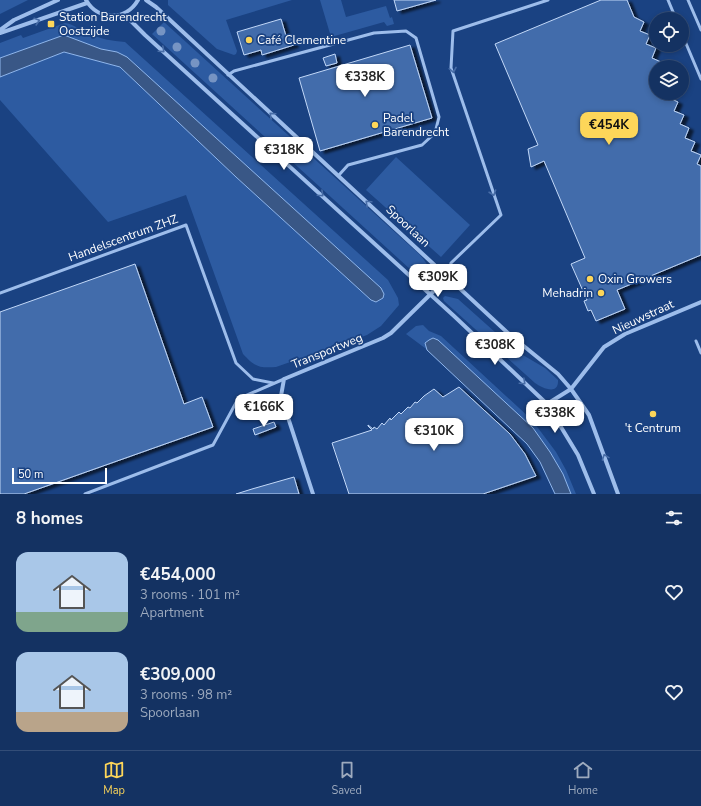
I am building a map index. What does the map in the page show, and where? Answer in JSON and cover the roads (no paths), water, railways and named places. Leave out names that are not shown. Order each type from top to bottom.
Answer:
[{"type":"street","points":[[0,31],[14,20],[58,0]]},
{"type":"street","points":[[0,31],[86,2],[97,12],[104,15],[117,16],[124,14],[134,6],[138,0]]},
{"type":"street","name":"Spoorlaan","points":[[146,0],[156,7],[509,334],[558,374],[571,389],[589,415],[618,494]]},
{"type":"street","points":[[124,14],[145,35],[454,316],[547,404],[578,455],[594,494]]},
{"type":"street","name":"Transportweg","points":[[313,494],[281,396],[284,379],[383,338],[391,333],[448,277]]},
{"type":"street","name":"Nieuwstraat","points":[[547,404],[571,389],[604,347],[625,334],[701,302]]},
{"type":"lane","points":[[448,277],[452,263],[501,215],[451,68],[453,31],[548,0]]},
{"type":"lane","points":[[668,0],[673,12]]},
{"type":"lane","points":[[688,0],[701,30]]},
{"type":"lane","points":[[228,75],[234,70],[374,33],[406,31],[416,38],[439,117],[435,133],[422,145],[348,166],[339,176]]},
{"type":"lane","points":[[689,51],[701,79]]},
{"type":"lane","name":"Handelscentrum ZHZ","points":[[0,293],[186,225],[236,363],[253,379],[272,383]]},
{"type":"lane","points":[[696,341],[701,353]]},
{"type":"lane","points":[[85,494],[213,445],[238,399],[284,379]]},
{"type":"place","name":"Station Barendrecht Oostzijde","points":[[51,24]]},
{"type":"place","name":"Café Clementine","points":[[249,40]]},
{"type":"place","name":"Padel Barendrecht","points":[[375,125]]},
{"type":"place","name":"Oxin Growers","points":[[590,279]]},
{"type":"place","name":"Mehadrin","points":[[601,293]]},
{"type":"place","name":"'t Centrum","points":[[653,414]]}]
